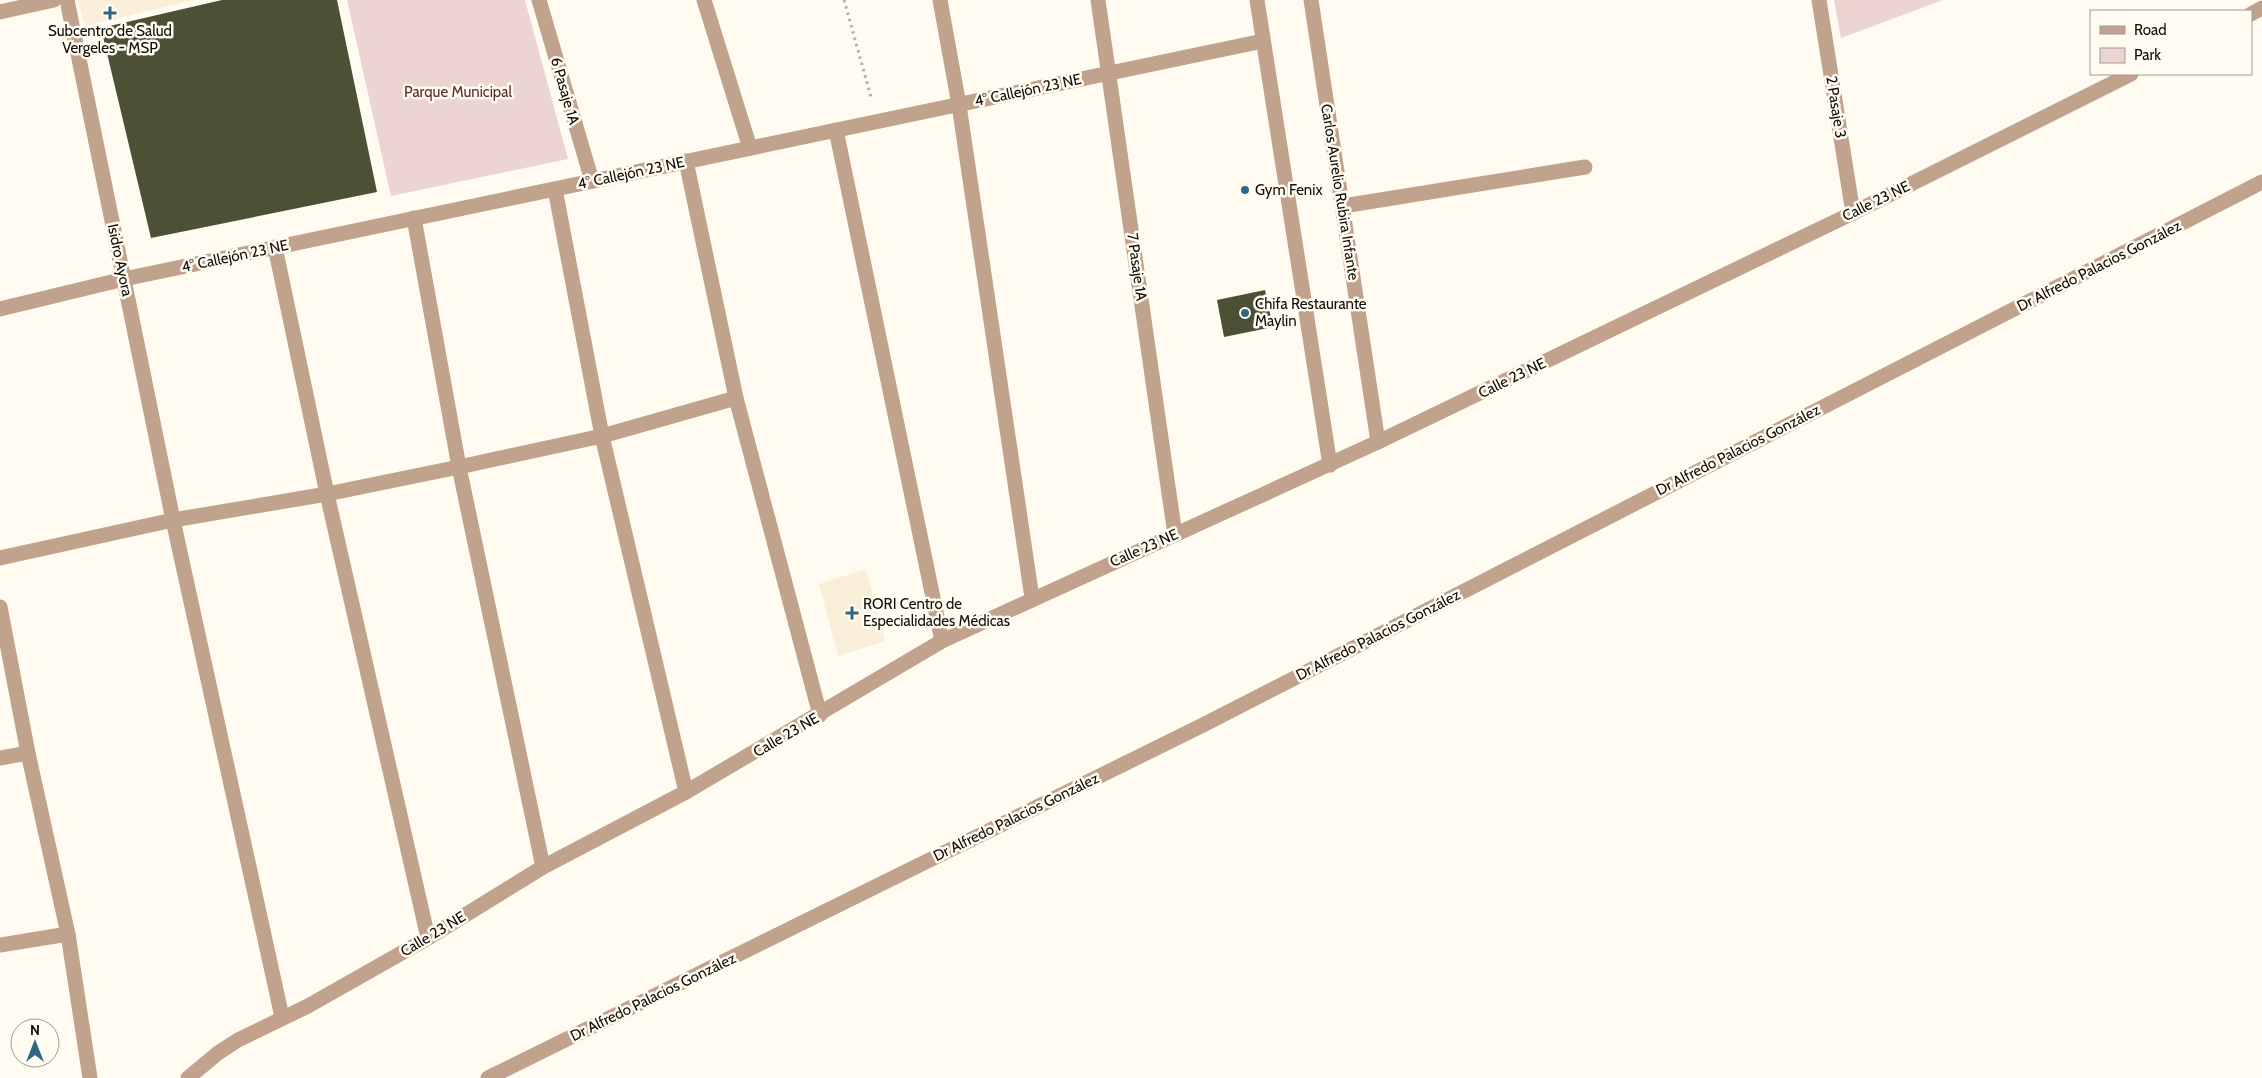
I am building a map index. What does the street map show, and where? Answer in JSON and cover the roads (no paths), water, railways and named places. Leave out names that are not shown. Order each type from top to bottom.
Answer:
[{"type":"street","points":[[0,12],[54,0]]},
{"type":"street","name":"Isidro Ayora","points":[[67,0],[173,520],[282,1018]]},
{"type":"street","name":"6 Pasaje 1A","points":[[539,0],[592,181]]},
{"type":"street","points":[[704,0],[750,148]]},
{"type":"street","points":[[940,0],[958,105],[1032,598]]},
{"type":"street","name":"7 Pasaje 1A","points":[[1098,0],[1175,535]]},
{"type":"street","points":[[1257,0],[1330,465]]},
{"type":"street","name":"Carlos Aurelio Rubira Infante","points":[[1312,0],[1378,442]]},
{"type":"street","name":"2 Pasaje 3","points":[[1820,0],[1853,213]]},
{"type":"street","name":"4° Callejón 23 NE","points":[[0,309],[124,279],[1263,41]]},
{"type":"street","name":"Calle 23 NE","points":[[188,1078],[218,1052],[238,1040],[308,1006],[428,938],[543,866],[686,792],[942,642],[1032,598],[1330,465],[1853,213],[2129,75]]},
{"type":"street","points":[[836,130],[942,642]]},
{"type":"street","points":[[686,161],[736,398],[820,715]]},
{"type":"street","points":[[1342,206],[1585,167]]},
{"type":"street","name":"Dr Alfredo Palacios González","points":[[488,1078],[1202,725],[2262,182]]},
{"type":"street","points":[[555,189],[602,436],[686,792]]},
{"type":"street","points":[[414,218],[459,467],[543,866]]},
{"type":"street","points":[[275,247],[327,494],[428,938]]},
{"type":"street","points":[[0,558],[173,520],[327,494],[602,436],[736,398]]},
{"type":"street","points":[[0,607],[28,753],[68,934],[90,1078]]},
{"type":"street","points":[[0,758],[28,753]]},
{"type":"street","points":[[0,945],[68,934]]},
{"type":"place","name":"Subcentro de Salud Vergeles - MSP","points":[[110,13]]},
{"type":"place","name":"Gym Fenix","points":[[1245,190]]},
{"type":"place","name":"Chifa Restaurante Maylin","points":[[1245,313]]},
{"type":"place","name":"RORI Centro de Especialidades Médicas","points":[[852,613]]},
{"type":"park label","name":"Parque Municipal","points":[[458,92]]}]
